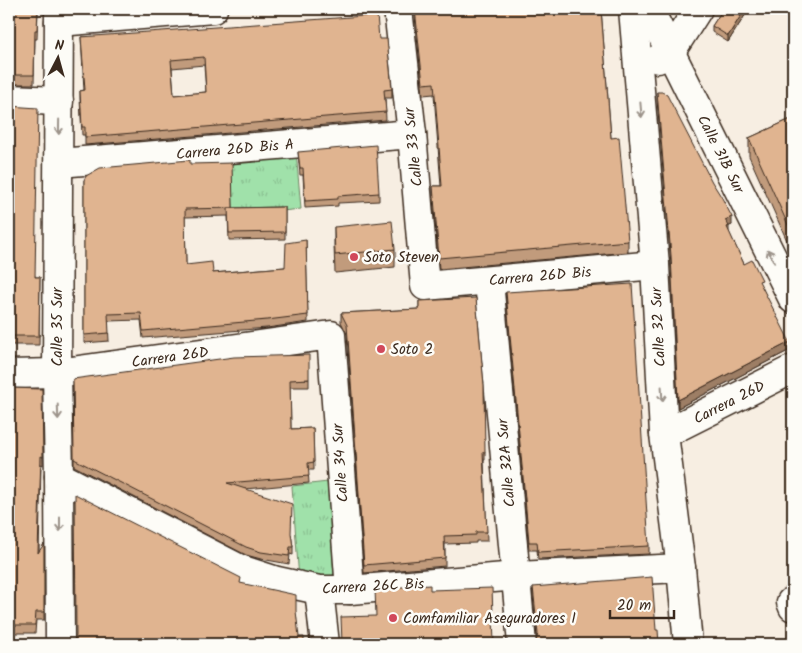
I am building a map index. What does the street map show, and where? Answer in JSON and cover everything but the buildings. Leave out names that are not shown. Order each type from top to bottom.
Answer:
[{"type":"street","points":[[60,15],[213,9]]},
{"type":"street","name":"Calle 33 Sur","points":[[398,9],[412,134],[425,286]]},
{"type":"street","name":"Calle 32 Sur","points":[[633,9],[655,265],[664,434],[681,568],[688,644]]},
{"type":"street","name":"Calle 31B Sur","points":[[649,9],[793,299]]},
{"type":"street","points":[[637,68],[670,53],[698,9]]},
{"type":"street","name":"Calle 35 Sur","points":[[60,15],[57,373],[60,476],[60,644]]},
{"type":"street","points":[[9,100],[59,101]]},
{"type":"street","name":"Carrera 26D Bis A","points":[[58,163],[412,134]]},
{"type":"street","name":"Carrera 26D Bis","points":[[425,286],[655,265]]},
{"type":"street","name":"Calle 32A Sur","points":[[489,281],[522,644]]},
{"type":"street","name":"Carrera 26D","points":[[9,374],[57,373],[330,335]]},
{"type":"street","name":"Calle 34 Sur","points":[[330,335],[350,590]]},
{"type":"street","name":"Carrera 26D","points":[[664,434],[793,369]]},
{"type":"street","name":"Carrera 26C Bis","points":[[60,476],[240,569],[277,581],[319,590],[350,590],[517,576],[681,568]]},
{"type":"street","points":[[319,590],[326,644]]},
{"type":"green space","points":[[296,152],[301,209],[234,216],[230,158]]},
{"type":"green space","points":[[328,482],[334,575],[299,579],[292,486]]},
{"type":"place","name":"Soto Steven","points":[[354,257]]},
{"type":"place","name":"Soto 2","points":[[381,349]]},
{"type":"place","name":"Comfamiliar Aseguradores I","points":[[393,618]]}]
